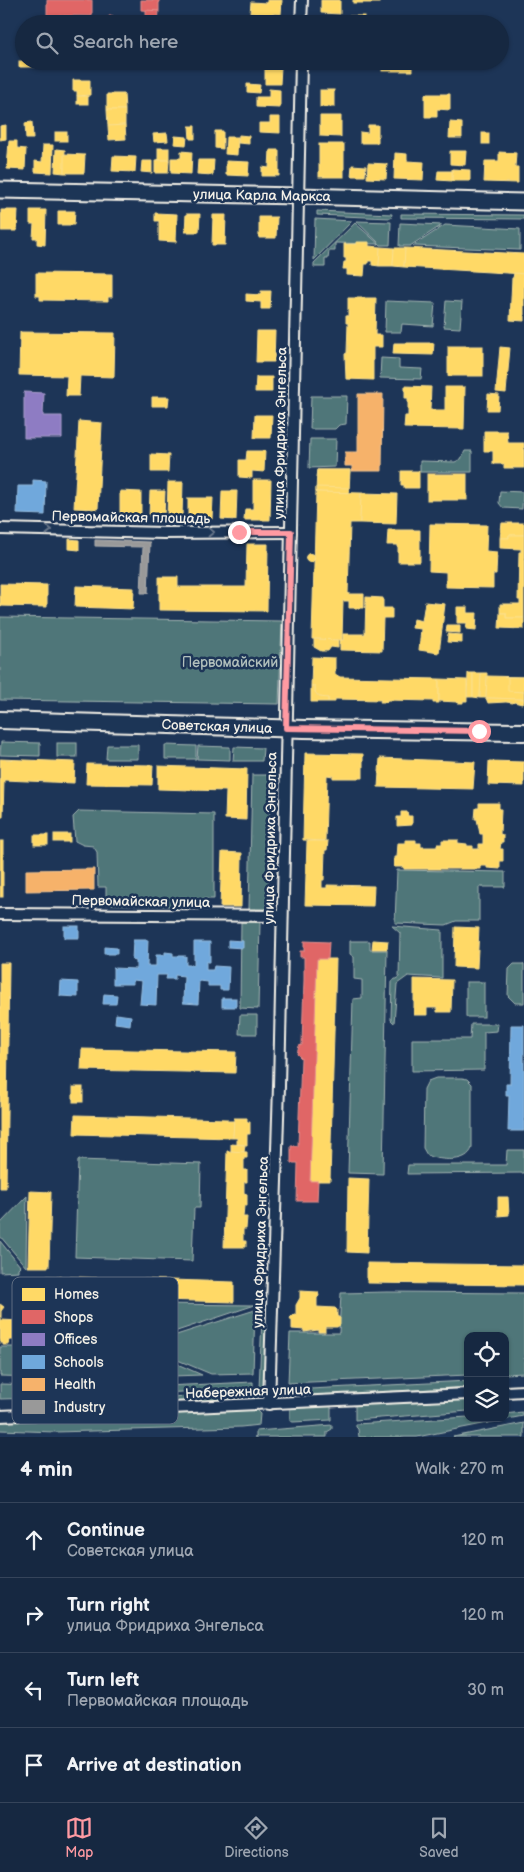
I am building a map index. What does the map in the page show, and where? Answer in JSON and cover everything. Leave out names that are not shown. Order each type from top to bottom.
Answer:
[{"type":"main road","name":"улица Карла Маркса","points":[[0,190],[524,202]]},
{"type":"main road","name":"Советская улица","points":[[0,720],[524,732]]},
{"type":"street","points":[[301,15],[302,0]]},
{"type":"street","name":"улица Фридриха Энгельса","points":[[269,1404],[279,1086],[301,70]]},
{"type":"street","name":"Первомайская площадь","points":[[0,529],[164,533],[291,532]]},
{"type":"street","name":"Первомайская улица","points":[[0,914],[282,916]]},
{"type":"street","points":[[509,1392],[524,1391]]},
{"type":"street","name":"Набережная улица","points":[[178,1408],[464,1394]]},
{"type":"green space","points":[[317,211],[392,214],[391,218],[317,215]]},
{"type":"green space","points":[[401,214],[524,215],[524,219],[401,218]]},
{"type":"green space","points":[[315,219],[352,221],[314,260]]},
{"type":"green space","points":[[356,221],[391,222],[390,245],[381,245]]},
{"type":"green space","points":[[355,223],[379,244],[335,243],[335,251],[329,251],[328,259],[325,259],[325,267],[314,267],[314,263]]},
{"type":"green space","points":[[400,223],[442,225],[410,246],[399,246]]},
{"type":"green space","points":[[445,225],[520,229],[520,250],[413,246]]},
{"type":"green space","points":[[386,301],[435,303],[433,326],[402,324],[401,332],[385,332]]},
{"type":"green space","points":[[446,301],[462,302],[460,328],[444,327]]},
{"type":"green space","points":[[381,358],[399,359],[399,368],[422,369],[421,379],[380,378]]},
{"type":"green space","points":[[311,396],[347,396],[346,424],[339,425],[335,429],[310,429]]},
{"type":"green space","points":[[310,439],[336,439],[335,467],[309,468]]},
{"type":"green space","points":[[465,451],[472,451],[472,472],[420,472],[420,461],[455,462],[461,459]]},
{"type":"green space","points":[[500,491],[523,492],[522,509],[503,508],[499,503]]},
{"type":"green space","name":"Первомайский","points":[[0,617],[282,621],[279,704],[0,700]]},
{"type":"green space","points":[[1,742],[40,743],[40,756],[0,755]]},
{"type":"green space","points":[[57,743],[77,743],[77,757],[57,757]]},
{"type":"green space","points":[[107,745],[138,745],[138,759],[106,759]]},
{"type":"green space","points":[[165,745],[196,746],[196,759],[165,759]]},
{"type":"green space","points":[[198,746],[230,747],[230,760],[197,759]]},
{"type":"green space","points":[[234,747],[263,748],[262,761],[233,761]]},
{"type":"green space","points":[[252,775],[270,775],[268,909],[249,909]]},
{"type":"green space","points":[[79,811],[214,814],[214,899],[203,899],[203,907],[106,904],[106,887],[98,887],[97,852],[93,846],[83,845],[75,841],[73,817]]},
{"type":"green space","points":[[397,870],[505,872],[505,887],[479,887],[479,921],[456,921],[446,925],[395,923]]},
{"type":"green space","points":[[241,922],[260,922],[258,1009],[240,1008]]},
{"type":"green space","points":[[392,926],[442,930],[442,978],[408,976],[397,984],[394,1023],[391,1020],[392,981],[399,977],[400,933]]},
{"type":"green space","points":[[350,941],[370,941],[370,950],[387,950],[383,1174],[348,1173],[353,999],[362,998],[362,980],[354,979],[354,957],[350,954]]},
{"type":"green space","points":[[514,964],[524,964],[524,1003],[515,1003],[508,996],[509,969]]},
{"type":"green space","points":[[466,982],[484,982],[484,1017],[466,1017]]},
{"type":"green space","points":[[240,1015],[257,1015],[257,1034],[239,1034]]},
{"type":"green space","points":[[471,1024],[498,1024],[497,1031],[484,1032],[484,1070],[412,1071],[412,1039],[470,1039]]},
{"type":"green space","points":[[436,1078],[462,1078],[467,1079],[472,1084],[472,1148],[469,1153],[460,1158],[442,1159],[431,1157],[427,1155],[423,1148],[424,1089],[428,1081]]},
{"type":"green space","points":[[507,1150],[524,1150],[524,1173],[407,1174],[408,1165],[506,1165]]},
{"type":"green space","points":[[78,1160],[201,1164],[200,1208],[194,1208],[192,1261],[75,1257]]},
{"type":"green space","points":[[27,1196],[26,1267],[0,1236],[0,1224]]},
{"type":"green space","points":[[0,1241],[20,1266],[18,1271],[0,1272]]},
{"type":"green space","points":[[341,1293],[524,1293],[524,1373],[509,1374],[509,1332],[464,1332],[464,1375],[288,1383],[290,1333],[339,1333]]},
{"type":"green space","points":[[178,1304],[255,1305],[178,1331]]},
{"type":"green space","points":[[255,1310],[253,1373],[211,1374],[178,1360],[178,1334]]},
{"type":"green space","points":[[262,1317],[268,1317],[267,1388],[259,1389]]},
{"type":"green space","points":[[0,1347],[12,1347],[12,1376],[0,1376]]},
{"type":"green space","points":[[178,1364],[202,1375],[178,1376]]},
{"type":"green space","points":[[464,1381],[464,1387],[290,1397],[290,1390]]},
{"type":"green space","points":[[253,1382],[253,1389],[178,1392],[178,1385]]},
{"type":"green space","points":[[0,1384],[12,1384],[12,1399],[0,1399]]},
{"type":"green space","points":[[254,1393],[254,1399],[178,1403],[178,1397]]},
{"type":"green space","points":[[464,1400],[464,1411],[355,1420],[355,1405]]},
{"type":"green space","points":[[331,1405],[331,1420],[290,1421],[290,1407]]},
{"type":"green space","points":[[256,1410],[260,1414],[259,1425],[241,1427],[55,1432],[0,1430],[0,1421],[12,1420],[12,1424],[178,1424],[178,1413]]},
{"type":"green space","points":[[522,1412],[523,1416],[509,1419],[509,1414]]},
{"type":"green space","points":[[464,1417],[464,1422],[493,1422],[417,1437],[359,1437],[356,1424]]},
{"type":"green space","points":[[524,1423],[524,1437],[453,1437]]},
{"type":"green space","points":[[332,1425],[332,1429],[327,1432],[327,1437],[256,1437],[256,1431]]},
{"type":"building: Homes","points":[[267,0],[282,0],[281,14],[250,13],[251,2],[267,3]]},
{"type":"building: Homes","points":[[321,0],[340,0],[340,14],[321,13]]},
{"type":"building: Homes","points":[[353,0],[379,0],[379,3],[353,3]]},
{"type":"building: Homes","points":[[265,70],[281,70],[280,84],[265,84]]},
{"type":"building: Homes","points":[[382,70],[412,70],[412,71]]},
{"type":"building: Homes","points":[[73,80],[90,80],[90,95],[77,96],[77,91],[73,91]]},
{"type":"building: Homes","points":[[247,84],[260,85],[259,93],[247,92]]},
{"type":"building: Homes","points":[[269,89],[280,90],[280,108],[256,107],[256,97],[269,97]]},
{"type":"building: Homes","points":[[320,90],[334,90],[334,107],[320,107]]},
{"type":"building: Homes","points":[[107,94],[124,94],[125,110],[107,110]]},
{"type":"building: Homes","points":[[425,94],[450,94],[450,110],[437,109],[437,117],[425,117]]},
{"type":"building: Homes","points":[[77,96],[88,96],[88,104],[77,104]]},
{"type":"building: Homes","points":[[107,110],[125,110],[125,125],[108,126]]},
{"type":"building: Homes","points":[[320,116],[341,116],[341,137],[320,136]]},
{"type":"building: Homes","points":[[270,117],[280,117],[280,133],[259,132],[259,123],[270,123]]},
{"type":"building: Homes","points":[[32,122],[33,139],[26,139],[25,123]]},
{"type":"building: Homes","points":[[450,122],[462,123],[462,138],[449,138]]},
{"type":"building: Homes","points":[[6,125],[6,139],[0,140],[0,126]]},
{"type":"building: Homes","points":[[125,125],[126,139],[109,140],[108,126]]},
{"type":"building: Homes","points":[[368,125],[378,125],[378,143],[360,143],[360,132],[368,133]]},
{"type":"building: Homes","points":[[189,126],[195,126],[195,139],[190,139]]},
{"type":"building: Homes","points":[[215,131],[223,131],[223,149],[215,148]]},
{"type":"building: Homes","points":[[55,132],[67,132],[67,141],[55,141]]},
{"type":"building: Homes","points":[[167,133],[168,141],[154,142],[153,134]]},
{"type":"building: Homes","points":[[482,133],[489,133],[489,144],[482,144]]},
{"type":"building: Homes","points":[[239,135],[249,136],[249,144],[238,143]]},
{"type":"building: Homes","points":[[175,136],[187,137],[186,145],[174,144]]},
{"type":"building: Homes","points":[[226,137],[238,137],[237,155],[225,154]]},
{"type":"building: Homes","points":[[9,141],[17,141],[17,148],[26,149],[25,170],[7,169]]},
{"type":"building: Homes","points":[[319,144],[344,144],[344,177],[319,177]]},
{"type":"building: Homes","points":[[43,145],[53,145],[52,173],[35,172],[35,161],[42,162]]},
{"type":"building: Homes","points":[[158,148],[169,148],[169,160],[158,160]]},
{"type":"building: Homes","points":[[56,149],[65,150],[64,173],[55,172]]},
{"type":"building: Homes","points":[[270,150],[279,150],[279,176],[262,176],[262,167],[269,168]]},
{"type":"building: Homes","points":[[181,151],[192,152],[191,174],[171,173],[171,158],[181,158]]},
{"type":"building: Homes","points":[[450,151],[466,151],[465,165],[450,164]]},
{"type":"building: Homes","points":[[499,152],[516,153],[515,167],[518,167],[518,183],[484,182],[485,161],[499,161]]},
{"type":"building: Homes","points":[[395,153],[407,154],[407,161],[424,162],[423,180],[394,179]]},
{"type":"building: Homes","points":[[64,154],[85,155],[84,173],[64,173]]},
{"type":"building: Homes","points":[[113,156],[136,157],[135,172],[112,171]]},
{"type":"building: Homes","points":[[155,160],[169,160],[168,173],[155,173]]},
{"type":"building: Homes","points":[[198,160],[214,160],[213,175],[197,174]]},
{"type":"building: Homes","points":[[142,161],[152,161],[152,173],[141,172]]},
{"type":"building: Homes","points":[[226,161],[249,162],[248,176],[226,175]]},
{"type":"building: Homes","points":[[368,163],[387,164],[386,179],[367,178]]},
{"type":"building: Homes","points":[[352,165],[366,166],[365,176],[351,176]]},
{"type":"building: Homes","points":[[452,169],[470,170],[470,181],[452,181]]},
{"type":"building: Homes","points":[[438,171],[452,171],[452,181],[437,180]]},
{"type":"building: Homes","points":[[1,210],[18,210],[17,231],[1,231]]},
{"type":"building: Homes","points":[[30,210],[46,210],[45,245],[37,244],[37,238],[33,238],[34,224],[30,224]]},
{"type":"building: Homes","points":[[58,211],[75,211],[74,225],[58,225]]},
{"type":"building: Homes","points":[[155,213],[177,214],[176,242],[159,241],[159,221],[155,221]]},
{"type":"building: Homes","points":[[186,214],[200,214],[199,232],[185,232]]},
{"type":"building: Homes","points":[[213,215],[226,215],[225,245],[212,245]]},
{"type":"building: Homes","points":[[259,217],[277,217],[276,238],[259,238]]},
{"type":"building: Homes","points":[[356,242],[369,242],[369,246],[380,247],[379,266],[372,265],[372,261],[368,261],[368,264],[365,264],[364,276],[347,275],[347,269],[343,269],[344,262],[346,262],[346,258],[344,258],[344,244],[356,244]]},
{"type":"building: Homes","points":[[380,247],[394,248],[393,266],[379,266]]},
{"type":"building: Homes","points":[[394,248],[405,248],[404,267],[393,266]]},
{"type":"building: Homes","points":[[405,248],[524,254],[524,274],[404,267]]},
{"type":"building: Homes","points":[[36,273],[112,274],[112,297],[108,297],[108,301],[40,300],[40,296],[36,296]]},
{"type":"building: Homes","points":[[514,273],[524,274],[524,321],[510,320],[512,278]]},
{"type":"building: Homes","points":[[261,291],[271,291],[270,309],[261,309],[261,302],[246,301],[246,294],[261,295]]},
{"type":"building: Homes","points":[[348,298],[376,298],[375,335],[382,335],[382,347],[373,347],[373,380],[346,379],[345,354],[347,353],[348,323],[346,323],[346,316],[348,316]]},
{"type":"building: Homes","points":[[257,331],[275,331],[274,362],[256,362]]},
{"type":"building: Homes","points":[[20,332],[115,333],[114,377],[80,376],[79,396],[66,396],[67,376],[19,375]]},
{"type":"building: Homes","points":[[394,343],[434,343],[433,355],[393,354]]},
{"type":"building: Homes","points":[[448,346],[483,346],[483,376],[448,376]]},
{"type":"building: Homes","points":[[500,347],[510,348],[506,393],[496,392]]},
{"type":"building: Homes","points":[[256,377],[272,377],[272,392],[255,392]]},
{"type":"building: Homes","points":[[405,386],[431,387],[430,410],[445,410],[445,387],[465,387],[464,429],[404,428],[405,416],[408,416],[408,398],[405,398]]},
{"type":"building: Homes","points":[[488,394],[499,395],[498,410],[487,410]]},
{"type":"building: Homes","points":[[152,397],[169,397],[168,406],[152,406]]},
{"type":"building: Homes","points":[[255,415],[272,415],[271,438],[254,438]]},
{"type":"building: Homes","points":[[79,421],[102,423],[98,509],[74,508]]},
{"type":"building: Homes","points":[[484,431],[507,431],[508,443],[524,443],[524,468],[504,468],[504,464],[493,464],[493,451],[484,451]]},
{"type":"building: Homes","points":[[247,451],[265,451],[264,472],[252,471],[252,478],[239,477],[239,460],[246,460]]},
{"type":"building: Homes","points":[[151,454],[169,455],[168,472],[151,472]]},
{"type":"building: Homes","points":[[317,470],[350,470],[349,478],[316,477]]},
{"type":"building: Homes","points":[[317,470],[350,470],[349,493],[316,492]]},
{"type":"building: Homes","points":[[401,471],[419,471],[419,488],[404,488],[404,485],[401,485]]},
{"type":"building: Homes","points":[[427,474],[467,474],[467,500],[427,500]]},
{"type":"building: Homes","points":[[253,480],[271,480],[270,520],[244,520],[245,509],[253,509]]},
{"type":"building: Homes","points":[[168,482],[183,482],[182,518],[167,518]]},
{"type":"building: Homes","points":[[316,487],[349,488],[349,493],[316,492]]},
{"type":"building: Homes","points":[[120,491],[141,492],[141,517],[120,517]]},
{"type":"building: Homes","points":[[150,491],[165,491],[164,518],[149,517]]},
{"type":"building: Homes","points":[[222,491],[237,491],[236,520],[221,519]]},
{"type":"building: Homes","points":[[316,492],[361,493],[360,523],[350,523],[348,594],[364,594],[364,608],[349,608],[349,601],[343,601],[342,640],[312,639]]},
{"type":"building: Homes","points":[[361,493],[397,494],[396,524],[360,523]]},
{"type":"building: Homes","points":[[188,498],[213,498],[212,519],[188,518]]},
{"type":"building: Homes","points":[[502,523],[524,523],[524,535],[509,535],[509,538],[500,538]]},
{"type":"building: Homes","points":[[430,524],[487,525],[486,551],[497,552],[496,574],[493,574],[493,588],[446,587],[446,572],[429,571]]},
{"type":"building: Homes","points":[[388,530],[420,530],[420,562],[398,562],[398,545],[387,545]]},
{"type":"building: Homes","points":[[509,535],[524,535],[524,618],[506,618],[506,613],[500,613],[500,604],[520,604],[520,600],[518,600],[519,552],[521,552],[521,549],[500,548],[500,538],[509,538]]},
{"type":"building: Homes","points":[[69,539],[79,540],[79,550],[69,549]]},
{"type":"building: Homes","points":[[247,544],[268,544],[267,611],[159,610],[159,577],[178,577],[178,587],[246,587]]},
{"type":"building: Homes","points":[[310,553],[315,558],[310,563],[305,558]]},
{"type":"building: Homes","points":[[0,584],[47,585],[47,607],[0,606]]},
{"type":"building: Homes","points":[[76,586],[134,588],[133,609],[75,607]]},
{"type":"building: Homes","points":[[366,597],[383,598],[383,608],[392,608],[392,618],[383,618],[382,651],[340,650],[340,640],[343,640],[343,634],[365,634]]},
{"type":"building: Homes","points":[[425,602],[445,604],[439,653],[419,650],[421,629],[412,628],[414,619],[422,621]]},
{"type":"building: Homes","points":[[457,607],[467,607],[467,613],[477,613],[476,630],[466,629],[467,623],[457,623]]},
{"type":"building: Homes","points":[[500,613],[506,613],[506,618],[524,618],[524,629],[499,628]]},
{"type":"building: Homes","points":[[447,625],[460,625],[460,633],[446,632]]},
{"type":"building: Homes","points":[[448,634],[462,635],[462,643],[447,642]]},
{"type":"building: Homes","points":[[314,639],[338,640],[338,648],[331,647],[328,651],[321,651],[314,647]]},
{"type":"building: Homes","points":[[312,657],[335,658],[335,674],[340,677],[439,679],[439,703],[433,703],[433,701],[387,700],[387,702],[380,702],[381,700],[335,699],[335,702],[328,702],[328,698],[319,697],[315,692],[315,686],[311,686]]},
{"type":"building: Homes","points":[[468,673],[473,673],[473,697],[467,697]]},
{"type":"building: Homes","points":[[473,673],[481,673],[480,698],[473,697]]},
{"type":"building: Homes","points":[[481,673],[487,673],[486,698],[480,698]]},
{"type":"building: Homes","points":[[487,676],[524,677],[524,699],[486,698]]},
{"type":"building: Homes","points":[[508,677],[524,677],[524,692],[508,691]]},
{"type":"building: Homes","points":[[439,679],[467,680],[467,701],[457,703],[439,701]]},
{"type":"building: Homes","points":[[311,686],[315,686],[315,692],[319,697],[328,698],[328,702],[311,702]]},
{"type":"building: Homes","points":[[486,698],[524,699],[524,702],[522,704],[514,702],[488,703]]},
{"type":"building: Homes","points":[[305,753],[363,754],[363,778],[333,778],[333,776],[327,775],[325,841],[303,840]]},
{"type":"building: Homes","points":[[380,758],[475,762],[473,789],[378,787]]},
{"type":"building: Homes","points":[[0,759],[75,762],[74,783],[4,780],[3,817],[0,817]]},
{"type":"building: Homes","points":[[489,761],[524,762],[524,786],[488,785]]},
{"type":"building: Homes","points":[[87,764],[153,765],[152,785],[86,784]]},
{"type":"building: Homes","points":[[158,766],[247,769],[246,820],[225,819],[226,791],[158,789]]},
{"type":"building: Homes","points":[[479,803],[499,803],[499,809],[501,809],[500,834],[503,835],[503,842],[501,842],[500,849],[503,849],[503,861],[500,861],[500,869],[487,868],[487,866],[480,866],[480,869],[404,869],[404,867],[394,867],[394,857],[397,857],[398,843],[405,843],[405,840],[416,840],[416,843],[421,843],[421,847],[437,847],[437,844],[442,844],[442,840],[458,840],[458,843],[473,846],[473,849],[479,849],[479,844],[483,844],[483,834],[480,834],[477,819],[475,819],[476,808],[479,808]]},
{"type":"building: Homes","points":[[401,812],[407,812],[408,816],[412,816],[412,825],[397,826],[397,817],[401,817]]},
{"type":"building: Homes","points":[[54,834],[70,834],[70,842],[54,842]]},
{"type":"building: Homes","points":[[34,835],[48,835],[48,845],[34,845]]},
{"type":"building: Homes","points":[[0,841],[3,841],[3,897],[0,897]]},
{"type":"building: Homes","points":[[307,841],[328,841],[327,850],[325,850],[322,888],[327,888],[327,885],[374,886],[373,906],[305,905]]},
{"type":"building: Homes","points":[[222,852],[242,853],[241,907],[220,907]]},
{"type":"building: Homes","points":[[455,927],[479,928],[477,968],[454,967]]},
{"type":"building: Homes","points":[[373,940],[388,941],[387,949],[372,949]]},
{"type":"building: Homes","points":[[317,959],[336,959],[330,1181],[310,1181]]},
{"type":"building: Homes","points":[[0,963],[9,963],[6,1188],[0,1188]]},
{"type":"building: Homes","points":[[414,979],[452,980],[451,1012],[437,1012],[437,1008],[427,1008],[427,1015],[414,1015]]},
{"type":"building: Homes","points":[[82,1049],[236,1052],[235,1073],[81,1070]]},
{"type":"building: Homes","points":[[73,1087],[83,1087],[83,1102],[73,1102]]},
{"type":"building: Homes","points":[[75,1115],[227,1119],[227,1121],[234,1121],[233,1138],[74,1134]]},
{"type":"building: Homes","points":[[234,1118],[247,1118],[247,1122],[250,1122],[250,1134],[247,1134],[247,1145],[237,1144],[237,1138],[233,1138]]},
{"type":"building: Homes","points":[[231,1144],[245,1145],[244,1152],[231,1151]]},
{"type":"building: Homes","points":[[227,1151],[247,1152],[247,1158],[244,1158],[247,1182],[244,1182],[244,1193],[247,1194],[247,1206],[244,1206],[243,1217],[247,1217],[246,1229],[243,1229],[243,1241],[246,1241],[246,1247],[224,1247]]},
{"type":"building: Homes","points":[[348,1178],[369,1179],[367,1253],[347,1252]]},
{"type":"building: Homes","points":[[30,1191],[51,1192],[49,1267],[28,1267]]},
{"type":"building: Homes","points":[[498,1197],[508,1197],[509,1215],[498,1216]]},
{"type":"building: Homes","points":[[367,1263],[524,1265],[524,1285],[367,1283]]},
{"type":"building: Homes","points":[[45,1276],[76,1277],[45,1277]]},
{"type":"building: Homes","points":[[178,1280],[234,1282],[234,1302],[178,1300]]},
{"type":"building: Homes","points":[[300,1291],[318,1292],[317,1307],[335,1308],[337,1316],[340,1318],[340,1325],[337,1327],[325,1327],[325,1332],[318,1332],[318,1330],[304,1332],[304,1330],[292,1329],[290,1318],[296,1315],[296,1305],[300,1298]]},
{"type":"building: Homes","points":[[0,1304],[4,1307],[1,1311],[1,1320],[12,1321],[12,1340],[9,1340],[9,1345],[0,1343]]},
{"type":"building: Shops","points":[[47,0],[92,0],[92,15],[47,15]]},
{"type":"building: Shops","points":[[141,0],[159,0],[159,11],[141,10]]},
{"type":"building: Shops","points":[[146,10],[159,11],[159,15],[146,15]]},
{"type":"building: Shops","points":[[304,941],[329,942],[328,959],[317,959],[310,1181],[318,1181],[317,1201],[297,1201],[298,1163],[291,1163],[291,1146],[298,1146],[301,1058],[297,1054],[299,1046],[302,1045],[304,980],[304,957],[300,957],[300,951],[304,951]]},
{"type":"building: Offices","points":[[24,392],[44,393],[43,416],[62,416],[62,438],[24,438]]},
{"type":"building: Schools","points":[[33,480],[46,481],[45,515],[17,514],[18,486],[33,486]]},
{"type":"building: Schools","points":[[64,926],[79,926],[79,938],[64,938]]},
{"type":"building: Schools","points":[[133,940],[148,940],[147,966],[156,966],[156,955],[165,955],[165,952],[173,953],[173,956],[186,956],[186,965],[194,965],[194,942],[210,942],[210,962],[206,962],[206,970],[213,970],[214,966],[229,967],[228,990],[220,990],[220,986],[208,986],[208,982],[199,981],[198,1004],[183,1003],[184,976],[175,975],[175,979],[166,979],[167,975],[157,975],[156,1005],[140,1004],[142,981],[133,980],[133,984],[113,984],[113,968],[136,969],[136,961],[132,960]]},
{"type":"building: Schools","points":[[228,940],[243,941],[243,948],[228,947]]},
{"type":"building: Schools","points":[[104,947],[117,948],[117,954],[104,954]]},
{"type":"building: Schools","points":[[61,981],[78,982],[78,997],[60,996]]},
{"type":"building: Schools","points":[[104,994],[117,995],[116,1004],[103,1004]]},
{"type":"building: Schools","points":[[222,998],[236,998],[236,1007],[222,1007]]},
{"type":"building: Schools","points":[[116,1014],[131,1016],[130,1025],[115,1023]]},
{"type":"building: Schools","points":[[511,1025],[524,1025],[524,1131],[508,1131],[509,1095],[506,1095],[506,1084],[510,1084]]},
{"type":"building: Health","points":[[358,394],[383,394],[382,471],[352,471],[352,466],[345,466],[345,452],[358,452]]},
{"type":"building: Health","points":[[94,869],[94,890],[26,891],[26,870]]},
{"type":"building: Industry","points":[[95,540],[150,542],[148,593],[141,593],[143,547],[95,546]]},
{"type":"route","points":[[239,532],[291,532],[286,728],[479,731]]}]
